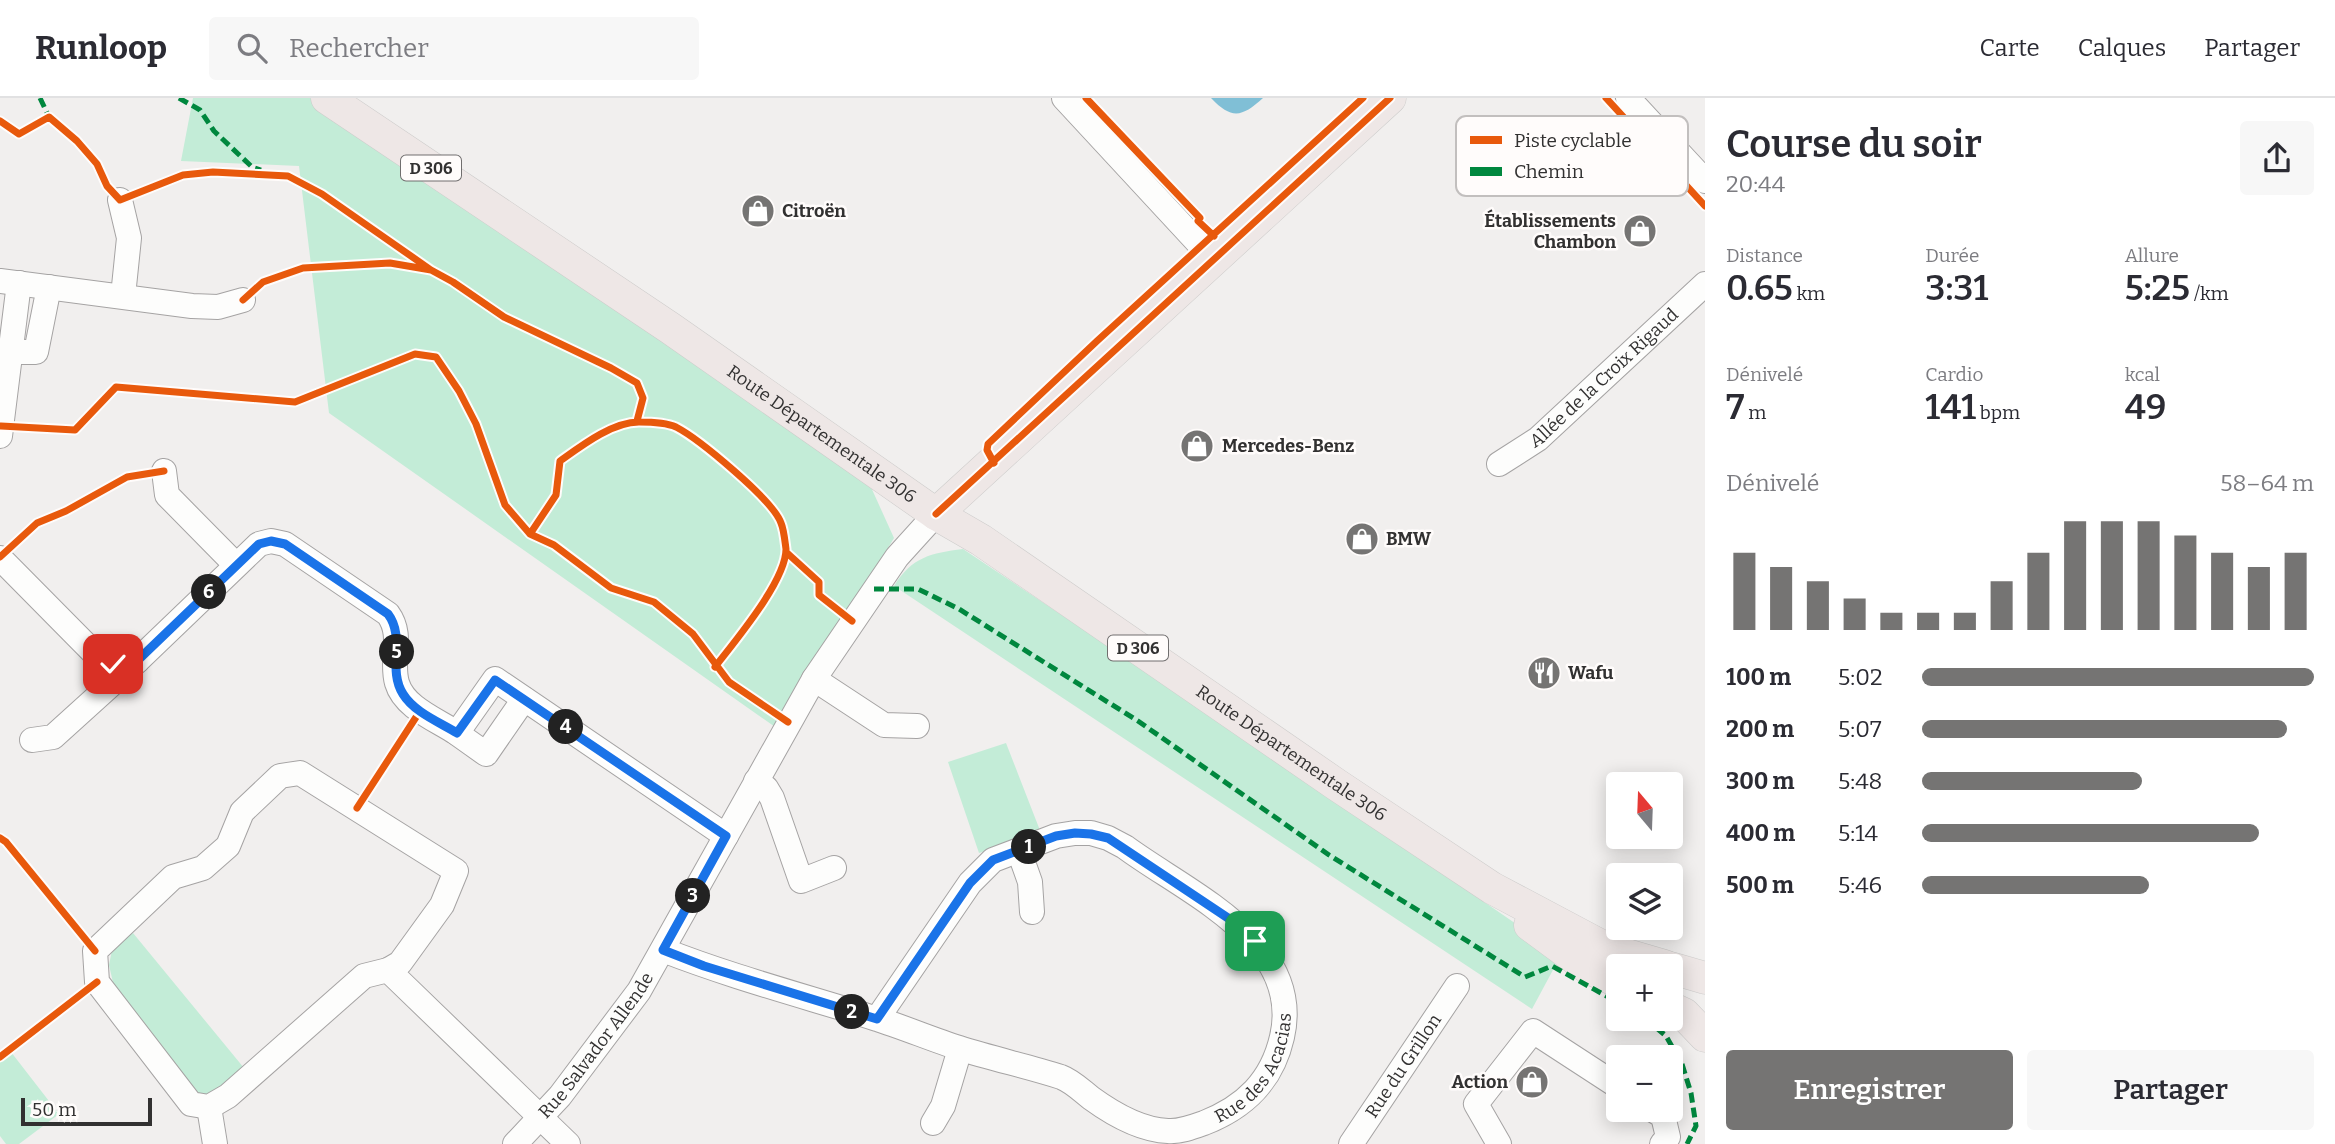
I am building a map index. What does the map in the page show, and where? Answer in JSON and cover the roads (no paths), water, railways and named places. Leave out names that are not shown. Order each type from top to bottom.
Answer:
[{"type":"main road","name":"Route Départementale 306","points":[[327,98],[659,321],[936,514],[981,540],[1337,785],[1492,888],[1607,949],[1624,954]]},
{"type":"main road","points":[[936,514],[1390,98]]},
{"type":"main road","name":"Route Départementale 306","points":[[1492,888],[1532,927],[1587,967],[1606,976]]},
{"type":"main road","points":[[1683,972],[1705,978]]},
{"type":"main road","points":[[1683,1014],[1705,1036]]},
{"type":"street","points":[[1063,98],[1206,254],[1215,259]]},
{"type":"street","points":[[1628,98],[1645,116]]},
{"type":"street","points":[[1688,163],[1705,181]]},
{"type":"street","points":[[120,201],[129,238],[123,296]]},
{"type":"street","points":[[0,436],[9,352],[10,282],[218,307],[243,300]]},
{"type":"street","name":"Allée de la Croix Rigaud","points":[[1499,464],[1538,439],[1705,284]]},
{"type":"street","points":[[9,352],[36,352],[50,287]]},
{"type":"street","points":[[164,471],[167,495],[236,565]]},
{"type":"street","name":"Rue Salvador Allende","points":[[515,1144],[617,1022],[663,950],[814,679],[897,556],[936,514]]},
{"type":"street","points":[[32,740],[53,737],[259,544],[271,541],[285,544],[388,614],[395,623],[397,682],[404,696],[420,711],[486,754],[524,699]]},
{"type":"street","points":[[0,558],[96,654],[113,664],[137,661]]},
{"type":"street","points":[[814,679],[884,724],[917,726]]},
{"type":"street","points":[[457,733],[495,680],[726,836]]},
{"type":"street","points":[[300,773],[456,871],[442,905],[400,962],[387,970],[364,976],[228,1096],[209,1107],[191,1104],[97,982],[95,951],[173,877],[203,868],[228,846],[242,812],[280,776],[300,773]]},
{"type":"street","points":[[756,781],[766,788],[772,798],[801,881],[834,868]]},
{"type":"street","name":"Rue des Acacias","points":[[663,950],[704,966],[877,1019],[961,1049],[1065,1079],[1104,1108],[1137,1125],[1193,1136],[1251,1096],[1270,1070],[1280,1048],[1284,1006],[1280,985],[1255,941],[1237,924],[1108,838],[1075,833],[1056,836],[993,860],[970,883],[877,1019]]},
{"type":"street","points":[[1020,851],[1030,882],[1032,912]]},
{"type":"street","points":[[387,970],[568,1144]]},
{"type":"street","name":"Rue du Grillon","points":[[1351,1144],[1457,986]]},
{"type":"street","points":[[1499,1144],[1476,1104],[1532,1031],[1606,1079]]},
{"type":"street","points":[[933,1123],[943,1106],[961,1049]]},
{"type":"street","points":[[209,1107],[215,1144]]},
{"type":"street","points":[[1662,1144],[1668,1138],[1664,1122]]},
{"type":"water","points":[[1211,98],[1263,98],[1243,112],[1231,113]]},
{"type":"place","name":"Citroën","points":[[758,211]]},
{"type":"place","name":"Établissements Chambon","points":[[1640,231]]},
{"type":"place","name":"Mercedes-Benz","points":[[1197,446]]},
{"type":"place","name":"BMW","points":[[1362,539]]},
{"type":"place","name":"Wafu","points":[[1544,673]]},
{"type":"place","name":"Action","points":[[1532,1082]]}]
